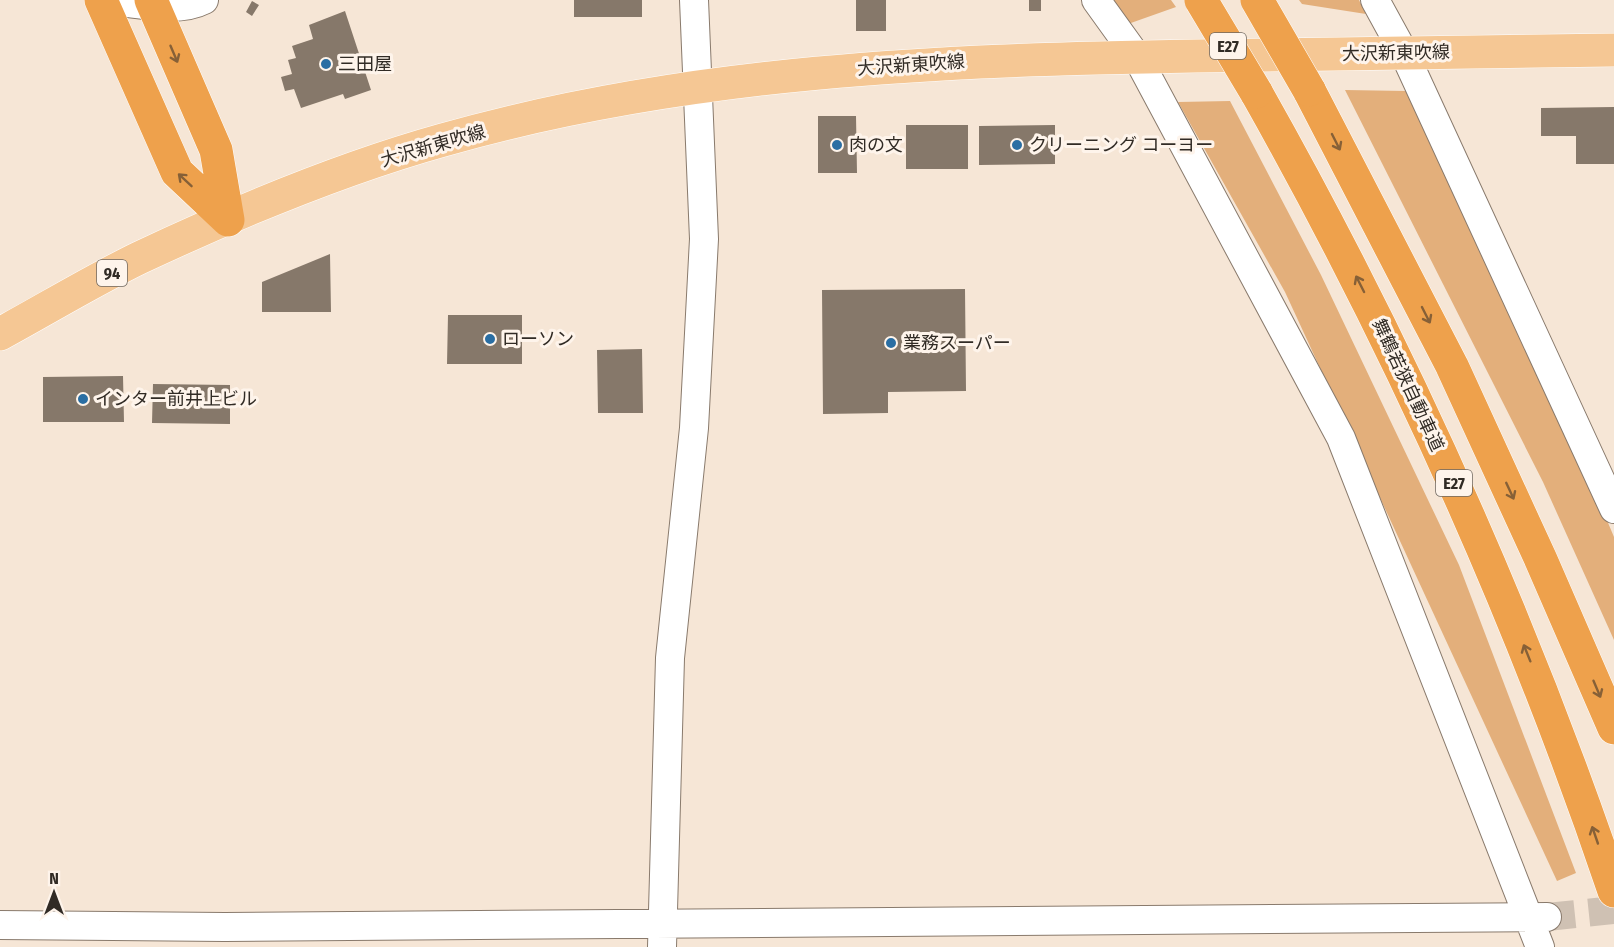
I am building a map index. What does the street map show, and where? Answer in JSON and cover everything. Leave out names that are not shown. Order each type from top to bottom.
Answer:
[{"type":"highway","points":[[103,0],[177,172],[228,220]]},
{"type":"highway","name":"舞鶴若狭自動車道","points":[[1201,0],[1320,205],[1409,381],[1495,575],[1539,683],[1569,759],[1614,891]]},
{"type":"highway","name":"E27","points":[[1257,0],[1310,90],[1452,366],[1541,560],[1614,728]]},
{"type":"highway","points":[[152,3],[216,150],[228,220]]},
{"type":"main road","name":"大沢新東吹線","points":[[228,220],[334,176],[443,140],[567,111],[699,85],[892,65],[985,60],[1614,50]]},
{"type":"main road","name":"94","points":[[0,334],[138,259],[228,220]]},
{"type":"street","points":[[103,0],[193,6],[204,0]]},
{"type":"street","points":[[662,936],[670,658],[694,428],[704,239],[694,0]]},
{"type":"street","points":[[1096,0],[1137,57],[1341,438],[1538,918],[1540,947]]},
{"type":"street","points":[[1375,0],[1404,53],[1614,509]]},
{"type":"street","points":[[0,925],[225,937],[662,936],[1538,918]]},
{"type":"shaded area","points":[[1109,0],[1171,0],[1176,7],[1128,24]]},
{"type":"shaded area","points":[[1299,0],[1359,0],[1366,14],[1302,4]]},
{"type":"shaded area","points":[[1345,90],[1406,91],[1585,468],[1614,537],[1614,640],[1543,482]]},
{"type":"shaded area","points":[[1230,101],[1321,275],[1459,565],[1576,873],[1557,881],[1285,292],[1178,102]]},
{"type":"building","points":[[574,0],[642,0],[642,17],[574,17]]},
{"type":"building","points":[[856,0],[886,0],[886,31],[856,31]]},
{"type":"building","points":[[1029,0],[1041,0],[1041,11],[1029,11]]},
{"type":"building","points":[[252,1],[259,5],[252,16],[246,12]]},
{"type":"building","points":[[345,11],[371,90],[345,99],[343,94],[301,108],[294,89],[285,91],[281,77],[292,74],[288,60],[296,58],[292,46],[313,39],[309,25]]},
{"type":"building","points":[[1614,107],[1614,164],[1576,164],[1576,136],[1541,136],[1541,108]]},
{"type":"building","points":[[818,116],[856,116],[857,173],[818,173]]},
{"type":"building","points":[[906,125],[968,125],[968,169],[906,169]]},
{"type":"building","points":[[1055,125],[1055,164],[979,165],[979,126]]},
{"type":"building","points":[[330,254],[331,312],[262,312],[262,282]]},
{"type":"building","points":[[965,289],[966,391],[888,392],[888,413],[823,414],[822,290]]},
{"type":"building","points":[[448,315],[522,315],[522,364],[447,364]]},
{"type":"building","points":[[642,349],[643,413],[598,413],[597,350]]},
{"type":"building","name":"インター前井上ビル","points":[[123,376],[124,422],[43,422],[43,377]]},
{"type":"building","points":[[153,384],[230,385],[230,424],[152,423]]},
{"type":"tunnel","points":[[1547,917],[1614,910]]},
{"type":"place","name":"三田屋","points":[[326,64]]},
{"type":"place","name":"肉の文","points":[[837,145]]},
{"type":"place","name":"クリーニング コーヨー","points":[[1017,145]]},
{"type":"place","name":"ローソン","points":[[490,339]]},
{"type":"place","name":"業務スーパー","points":[[891,343]]},
{"type":"place","name":"インター前井上ビル","points":[[83,399]]}]
